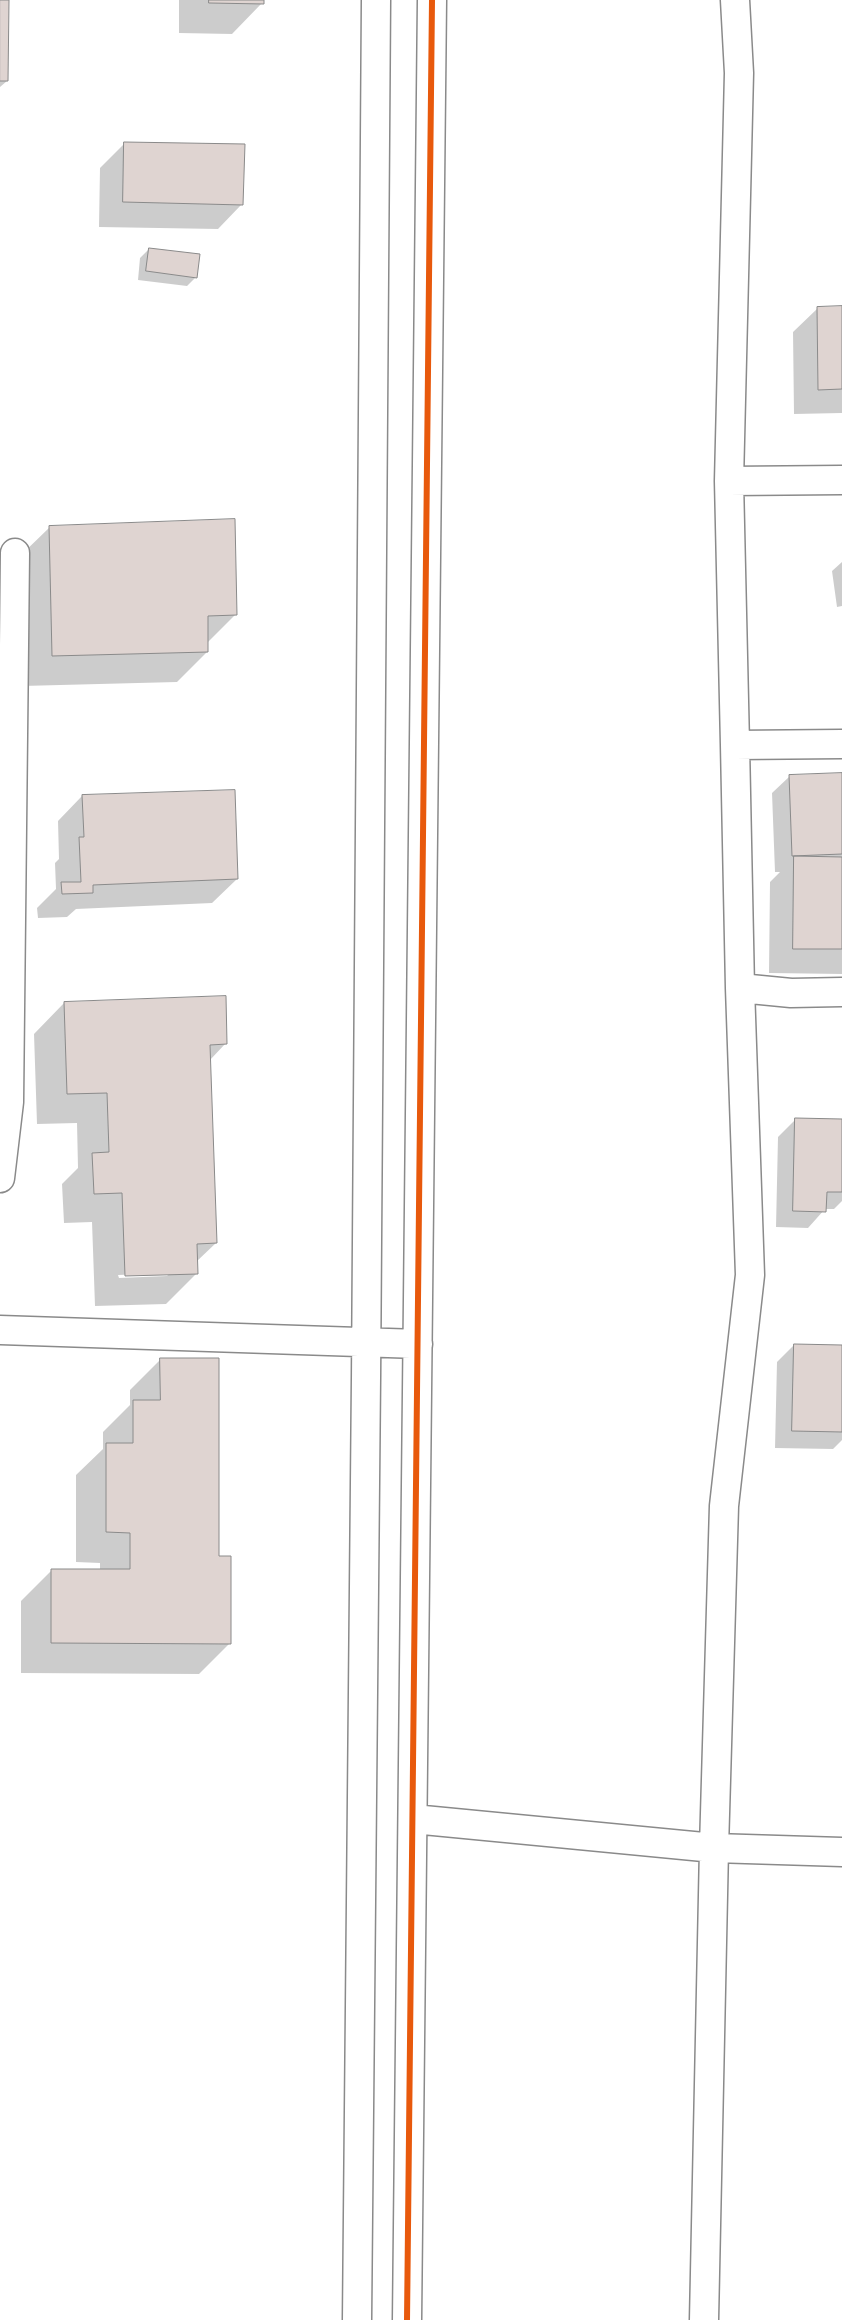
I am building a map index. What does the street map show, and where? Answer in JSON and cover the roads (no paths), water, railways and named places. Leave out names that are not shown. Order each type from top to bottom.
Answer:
[{"type":"street","points":[[356,2320],[366,1342],[376,0]]},
{"type":"street","points":[[407,2320],[432,0]]},
{"type":"street","points":[[704,2320],[714,1848],[724,1506],[750,1275],[740,988],[729,481],[739,73],[735,0]]},
{"type":"street","points":[[729,481],[842,480]]},
{"type":"street","points":[[0,1178],[8,1102],[15,553]]},
{"type":"street","points":[[735,744],[842,744]]},
{"type":"street","points":[[740,988],[791,993],[842,992]]},
{"type":"street","points":[[0,1330],[418,1344]]},
{"type":"street","points":[[413,1819],[714,1848],[842,1852]]}]
